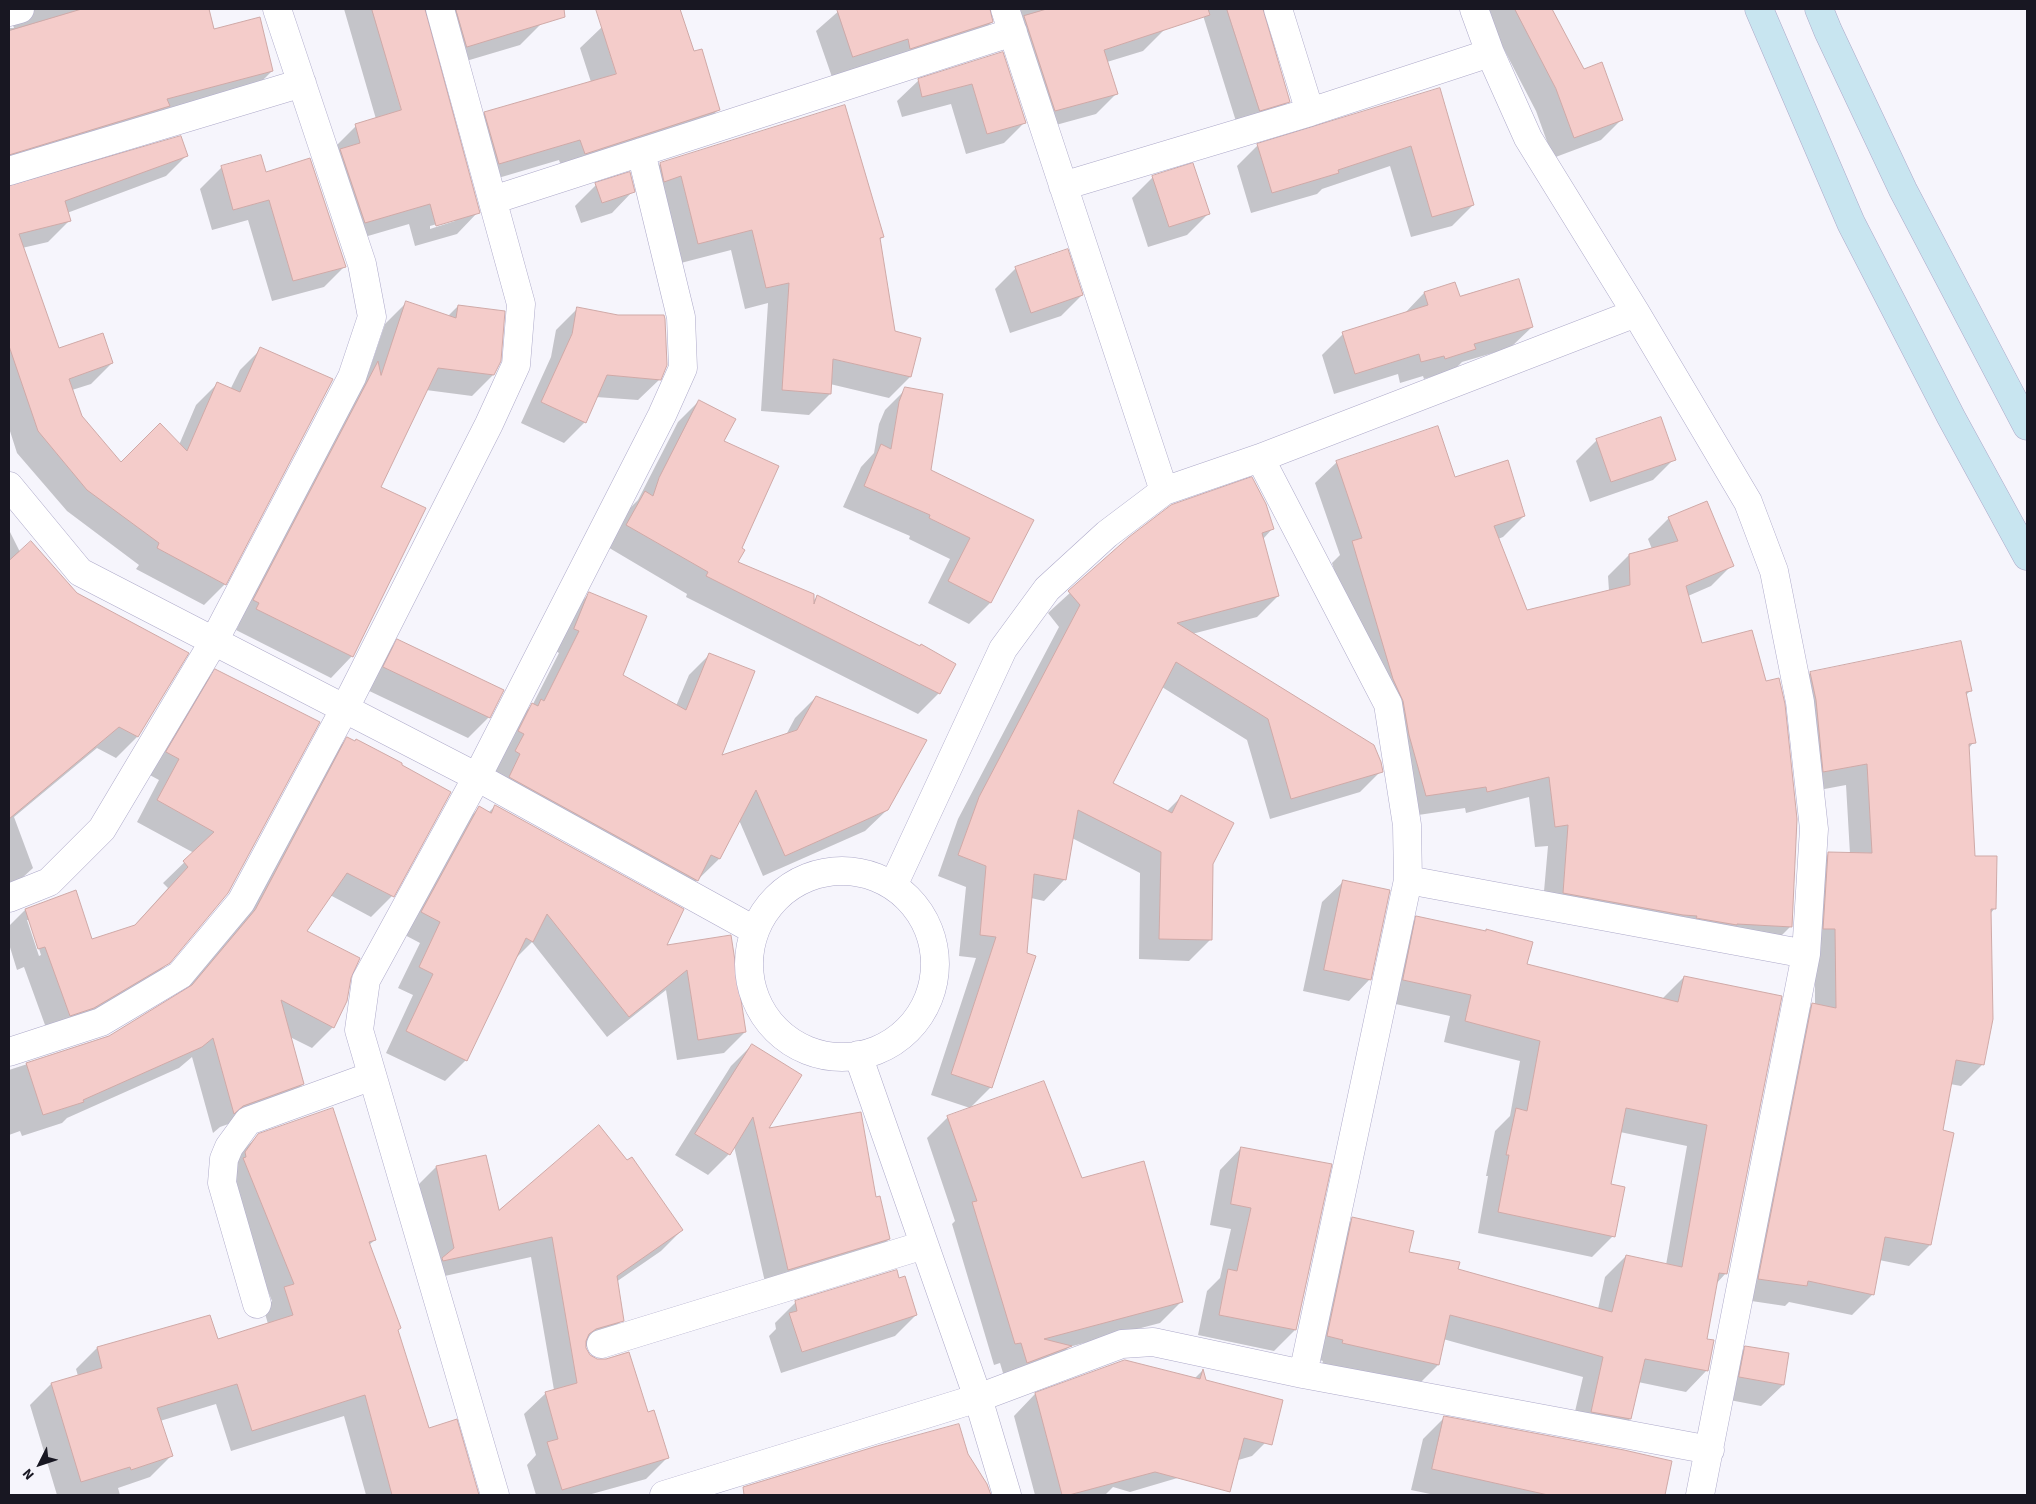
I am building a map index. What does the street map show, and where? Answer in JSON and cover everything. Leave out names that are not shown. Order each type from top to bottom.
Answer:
[{"type":"street","points":[[9,12],[20,9]]},
{"type":"street","points":[[9,898],[49,882],[102,829],[214,641],[352,377],[372,317],[362,264],[277,9]]},
{"type":"street","points":[[9,1052],[100,1022],[180,975],[241,902],[345,708],[489,424],[516,365],[521,304],[440,9]]},
{"type":"street","points":[[1278,9],[1310,112]]},
{"type":"street","points":[[1474,9],[1490,53],[1528,138],[1636,313],[1748,502],[1774,571],[1800,702],[1814,829],[1806,954],[1700,1495]]},
{"type":"street","points":[[1759,9],[1851,223],[1951,417],[2027,556]]},
{"type":"street","points":[[1820,9],[1828,31],[1903,190],[1968,318],[2027,426]]},
{"type":"street","points":[[493,200],[641,152],[1009,20],[1164,491]]},
{"type":"street","points":[[1064,186],[1310,112],[1490,53]]},
{"type":"street","points":[[9,171],[302,83]]},
{"type":"street","points":[[495,1495],[359,1030],[366,980],[477,777],[662,415],[683,368],[681,317],[641,152]]},
{"type":"street","points":[[893,886],[1003,649],[1047,589],[1106,534],[1164,491],[1260,458],[1636,313]]},
{"type":"street","points":[[1260,458],[1388,704],[1406,826],[1408,880],[1303,1374]]},
{"type":"street","points":[[9,486],[80,572],[477,777],[754,930]]},
{"type":"street","points":[[840,870],[868,874],[893,886],[916,907],[931,936],[935,968],[934,975],[928,998],[912,1026],[888,1045],[858,1056],[829,1056],[803,1048],[779,1033],[762,1011],[751,985],[748,957],[754,930],[768,905],[789,887],[813,874],[840,870]]},
{"type":"street","points":[[1408,880],[1806,954]]},
{"type":"street","points":[[858,1056],[978,1398],[1007,1495]]},
{"type":"street","points":[[257,1304],[222,1182],[224,1159],[229,1147],[248,1121],[372,1076]]},
{"type":"street","points":[[600,1344],[924,1245]]},
{"type":"street","points":[[664,1495],[978,1398],[1122,1344],[1153,1342],[1303,1374],[1710,1450]]},
{"type":"building","points":[[82,9],[209,9],[214,29],[260,17],[273,71],[167,99],[170,106],[9,155],[9,31]]},
{"type":"building","points":[[372,9],[425,9],[480,213],[436,226],[430,204],[365,223],[340,149],[360,143],[355,124],[401,110]]},
{"type":"building","points":[[456,9],[564,9],[565,17],[467,47]]},
{"type":"building","points":[[596,9],[680,9],[694,51],[702,49],[720,110],[585,154],[580,140],[499,164],[484,112],[616,74]]},
{"type":"building","points":[[837,9],[990,9],[993,22],[910,49],[908,39],[853,57]]},
{"type":"building","points":[[1047,9],[1208,9],[1210,15],[1104,50],[1118,94],[1055,111],[1024,16]]},
{"type":"building","points":[[1227,9],[1263,9],[1290,102],[1260,111]]},
{"type":"building","points":[[1515,9],[1552,9],[1584,69],[1602,62],[1623,120],[1574,138],[1556,89]]},
{"type":"building","points":[[1003,52],[1026,123],[987,134],[972,84],[922,97],[918,79]]},
{"type":"building","points":[[1440,88],[1474,205],[1432,217],[1411,146],[1338,170],[1339,173],[1272,193],[1257,144]]},
{"type":"building","points":[[845,105],[884,237],[880,238],[895,331],[921,338],[911,377],[833,359],[831,394],[782,390],[789,283],[766,288],[752,230],[698,244],[681,176],[664,182],[660,163]]},
{"type":"building","points":[[181,136],[188,156],[65,201],[71,221],[19,234],[59,348],[103,333],[113,363],[69,379],[82,416],[121,462],[160,423],[187,451],[217,382],[240,392],[260,347],[333,379],[226,585],[157,548],[159,543],[87,490],[38,431],[9,346],[9,186]]},
{"type":"building","points":[[261,155],[266,172],[310,158],[346,267],[293,281],[269,200],[233,210],[221,166]]},
{"type":"building","points":[[1193,163],[1210,214],[1169,227],[1152,176]]},
{"type":"building","points":[[630,172],[635,192],[602,203],[595,183]]},
{"type":"building","points":[[1068,249],[1083,295],[1031,313],[1015,267]]},
{"type":"building","points":[[1519,279],[1533,327],[1474,344],[1476,349],[1445,359],[1444,356],[1421,362],[1419,354],[1355,374],[1342,332],[1428,305],[1424,292],[1455,282],[1460,296]]},
{"type":"building","points":[[406,301],[456,318],[458,305],[505,311],[501,361],[494,375],[438,368],[381,487],[426,508],[353,657],[256,609],[259,603],[253,600],[378,361],[381,375]]},
{"type":"building","points":[[577,307],[618,315],[664,315],[665,319],[667,365],[661,380],[607,375],[586,423],[541,402],[572,334]]},
{"type":"building","points":[[905,387],[943,394],[931,470],[1034,520],[991,603],[948,581],[970,538],[929,518],[930,515],[864,486],[881,444],[891,449],[899,402]]},
{"type":"building","points":[[699,400],[736,419],[724,441],[779,466],[742,548],[745,550],[738,562],[814,594],[814,604],[817,595],[920,646],[921,644],[956,664],[940,694],[706,576],[708,572],[626,525],[645,491],[653,496],[659,478]]},
{"type":"building","points":[[1661,417],[1676,460],[1611,482],[1596,439]]},
{"type":"building","points":[[1438,426],[1455,477],[1508,460],[1525,516],[1494,526],[1527,610],[1630,585],[1629,554],[1678,541],[1668,517],[1707,501],[1734,566],[1686,586],[1702,643],[1752,630],[1766,681],[1779,678],[1785,704],[1797,819],[1792,927],[1737,925],[1696,918],[1697,916],[1563,893],[1568,825],[1555,827],[1549,777],[1487,792],[1486,787],[1426,796],[1409,735],[1403,701],[1393,679],[1352,541],[1362,538],[1336,461]]},
{"type":"building","points":[[1252,477],[1266,504],[1274,529],[1262,533],[1279,596],[1177,623],[1374,745],[1383,772],[1291,799],[1268,719],[1176,662],[1113,783],[1172,813],[1181,795],[1234,823],[1213,864],[1212,940],[1159,939],[1161,852],[1078,810],[1066,880],[1034,874],[1027,953],[1036,956],[992,1088],[951,1074],[996,937],[980,935],[986,866],[958,855],[979,797],[1080,605],[1068,591],[1129,537],[1171,505]]},
{"type":"building","points":[[31,541],[77,593],[189,653],[138,737],[119,727],[9,819],[9,561]]},
{"type":"building","points":[[589,592],[647,616],[623,675],[686,710],[709,653],[755,671],[722,755],[797,730],[816,696],[927,740],[888,810],[785,856],[756,790],[720,859],[711,855],[698,881],[509,777],[520,754],[515,751],[524,734],[518,731],[532,703],[538,706],[541,699],[544,701],[579,631],[574,629]]},
{"type":"building","points":[[397,639],[504,690],[490,718],[383,667]]},
{"type":"building","points":[[1961,641],[1972,691],[1966,692],[1976,743],[1969,744],[1975,856],[1997,856],[1996,909],[1991,909],[1993,1019],[1984,1065],[1956,1060],[1943,1130],[1954,1133],[1931,1245],[1885,1237],[1874,1295],[1808,1281],[1807,1286],[1758,1279],[1812,1003],[1836,1008],[1835,929],[1823,929],[1828,852],[1872,853],[1867,764],[1823,772],[1816,700],[1810,672]]},
{"type":"building","points":[[215,669],[320,722],[228,893],[170,963],[94,1008],[70,1016],[45,947],[38,949],[25,909],[76,890],[92,939],[135,925],[188,867],[183,861],[214,832],[157,800],[179,759],[166,752]]},
{"type":"building","points":[[347,737],[355,741],[356,739],[402,763],[402,765],[451,792],[394,897],[347,873],[307,931],[360,958],[351,978],[347,1001],[334,1028],[281,1000],[304,1084],[243,1106],[234,1114],[213,1038],[202,1047],[83,1100],[84,1102],[43,1115],[26,1063],[109,1036],[192,985],[255,910]]},
{"type":"building","points":[[495,805],[684,909],[667,945],[731,935],[746,1032],[698,1040],[687,970],[629,1017],[547,914],[533,942],[526,938],[467,1061],[406,1031],[433,974],[419,967],[440,922],[421,912],[479,806],[491,813]]},
{"type":"building","points":[[1343,880],[1390,890],[1371,980],[1324,970]]},
{"type":"building","points":[[1416,916],[1486,931],[1486,929],[1533,942],[1527,964],[1678,1002],[1684,976],[1782,996],[1727,1274],[1719,1273],[1707,1339],[1714,1340],[1708,1371],[1645,1359],[1631,1419],[1591,1412],[1603,1357],[1500,1328],[1450,1315],[1439,1365],[1342,1343],[1343,1340],[1327,1336],[1352,1217],[1414,1231],[1409,1252],[1460,1262],[1458,1269],[1612,1312],[1626,1255],[1682,1267],[1707,1125],[1626,1108],[1611,1184],[1625,1187],[1615,1237],[1498,1212],[1509,1155],[1506,1155],[1516,1108],[1527,1111],[1540,1041],[1465,1021],[1471,995],[1403,980]]},
{"type":"building","points":[[752,1044],[802,1075],[769,1128],[861,1112],[876,1197],[880,1196],[890,1239],[788,1270],[753,1117],[730,1155],[695,1134]]},
{"type":"building","points":[[1044,1081],[1082,1178],[1144,1161],[1183,1302],[1044,1339],[1072,1346],[1027,1363],[1021,1343],[1015,1344],[972,1202],[977,1201],[947,1116]]},
{"type":"building","points":[[333,1108],[376,1240],[369,1242],[401,1328],[398,1330],[429,1428],[457,1419],[479,1495],[392,1495],[365,1395],[252,1431],[237,1384],[157,1408],[173,1456],[131,1470],[130,1467],[81,1482],[51,1383],[102,1368],[97,1347],[210,1315],[218,1339],[293,1315],[284,1287],[294,1284],[243,1158],[246,1157],[245,1152],[258,1134]]},
{"type":"building","points":[[599,1125],[627,1160],[632,1157],[683,1230],[617,1276],[624,1321],[596,1329],[589,1334],[586,1341],[586,1348],[590,1355],[597,1359],[606,1359],[629,1352],[648,1412],[654,1410],[669,1458],[562,1490],[547,1442],[558,1439],[545,1392],[577,1383],[552,1237],[443,1261],[442,1258],[454,1248],[436,1166],[486,1155],[499,1210]]},
{"type":"building","points":[[1241,1147],[1332,1164],[1296,1330],[1219,1315],[1228,1269],[1237,1271],[1251,1208],[1231,1204]]},
{"type":"building","points":[[897,1270],[899,1278],[905,1276],[917,1315],[802,1352],[789,1313],[797,1311],[795,1301]]},
{"type":"building","points":[[1745,1346],[1789,1353],[1784,1385],[1739,1377]]},
{"type":"building","points":[[1125,1360],[1200,1379],[1203,1369],[1206,1380],[1283,1400],[1272,1445],[1244,1438],[1230,1492],[1155,1472],[1069,1495],[1062,1495],[1035,1393]]},
{"type":"building","points":[[1444,1416],[1672,1461],[1665,1495],[1548,1495],[1432,1469]]},
{"type":"building","points":[[959,1424],[968,1454],[987,1484],[991,1495],[744,1495],[743,1487],[877,1446]]}]
